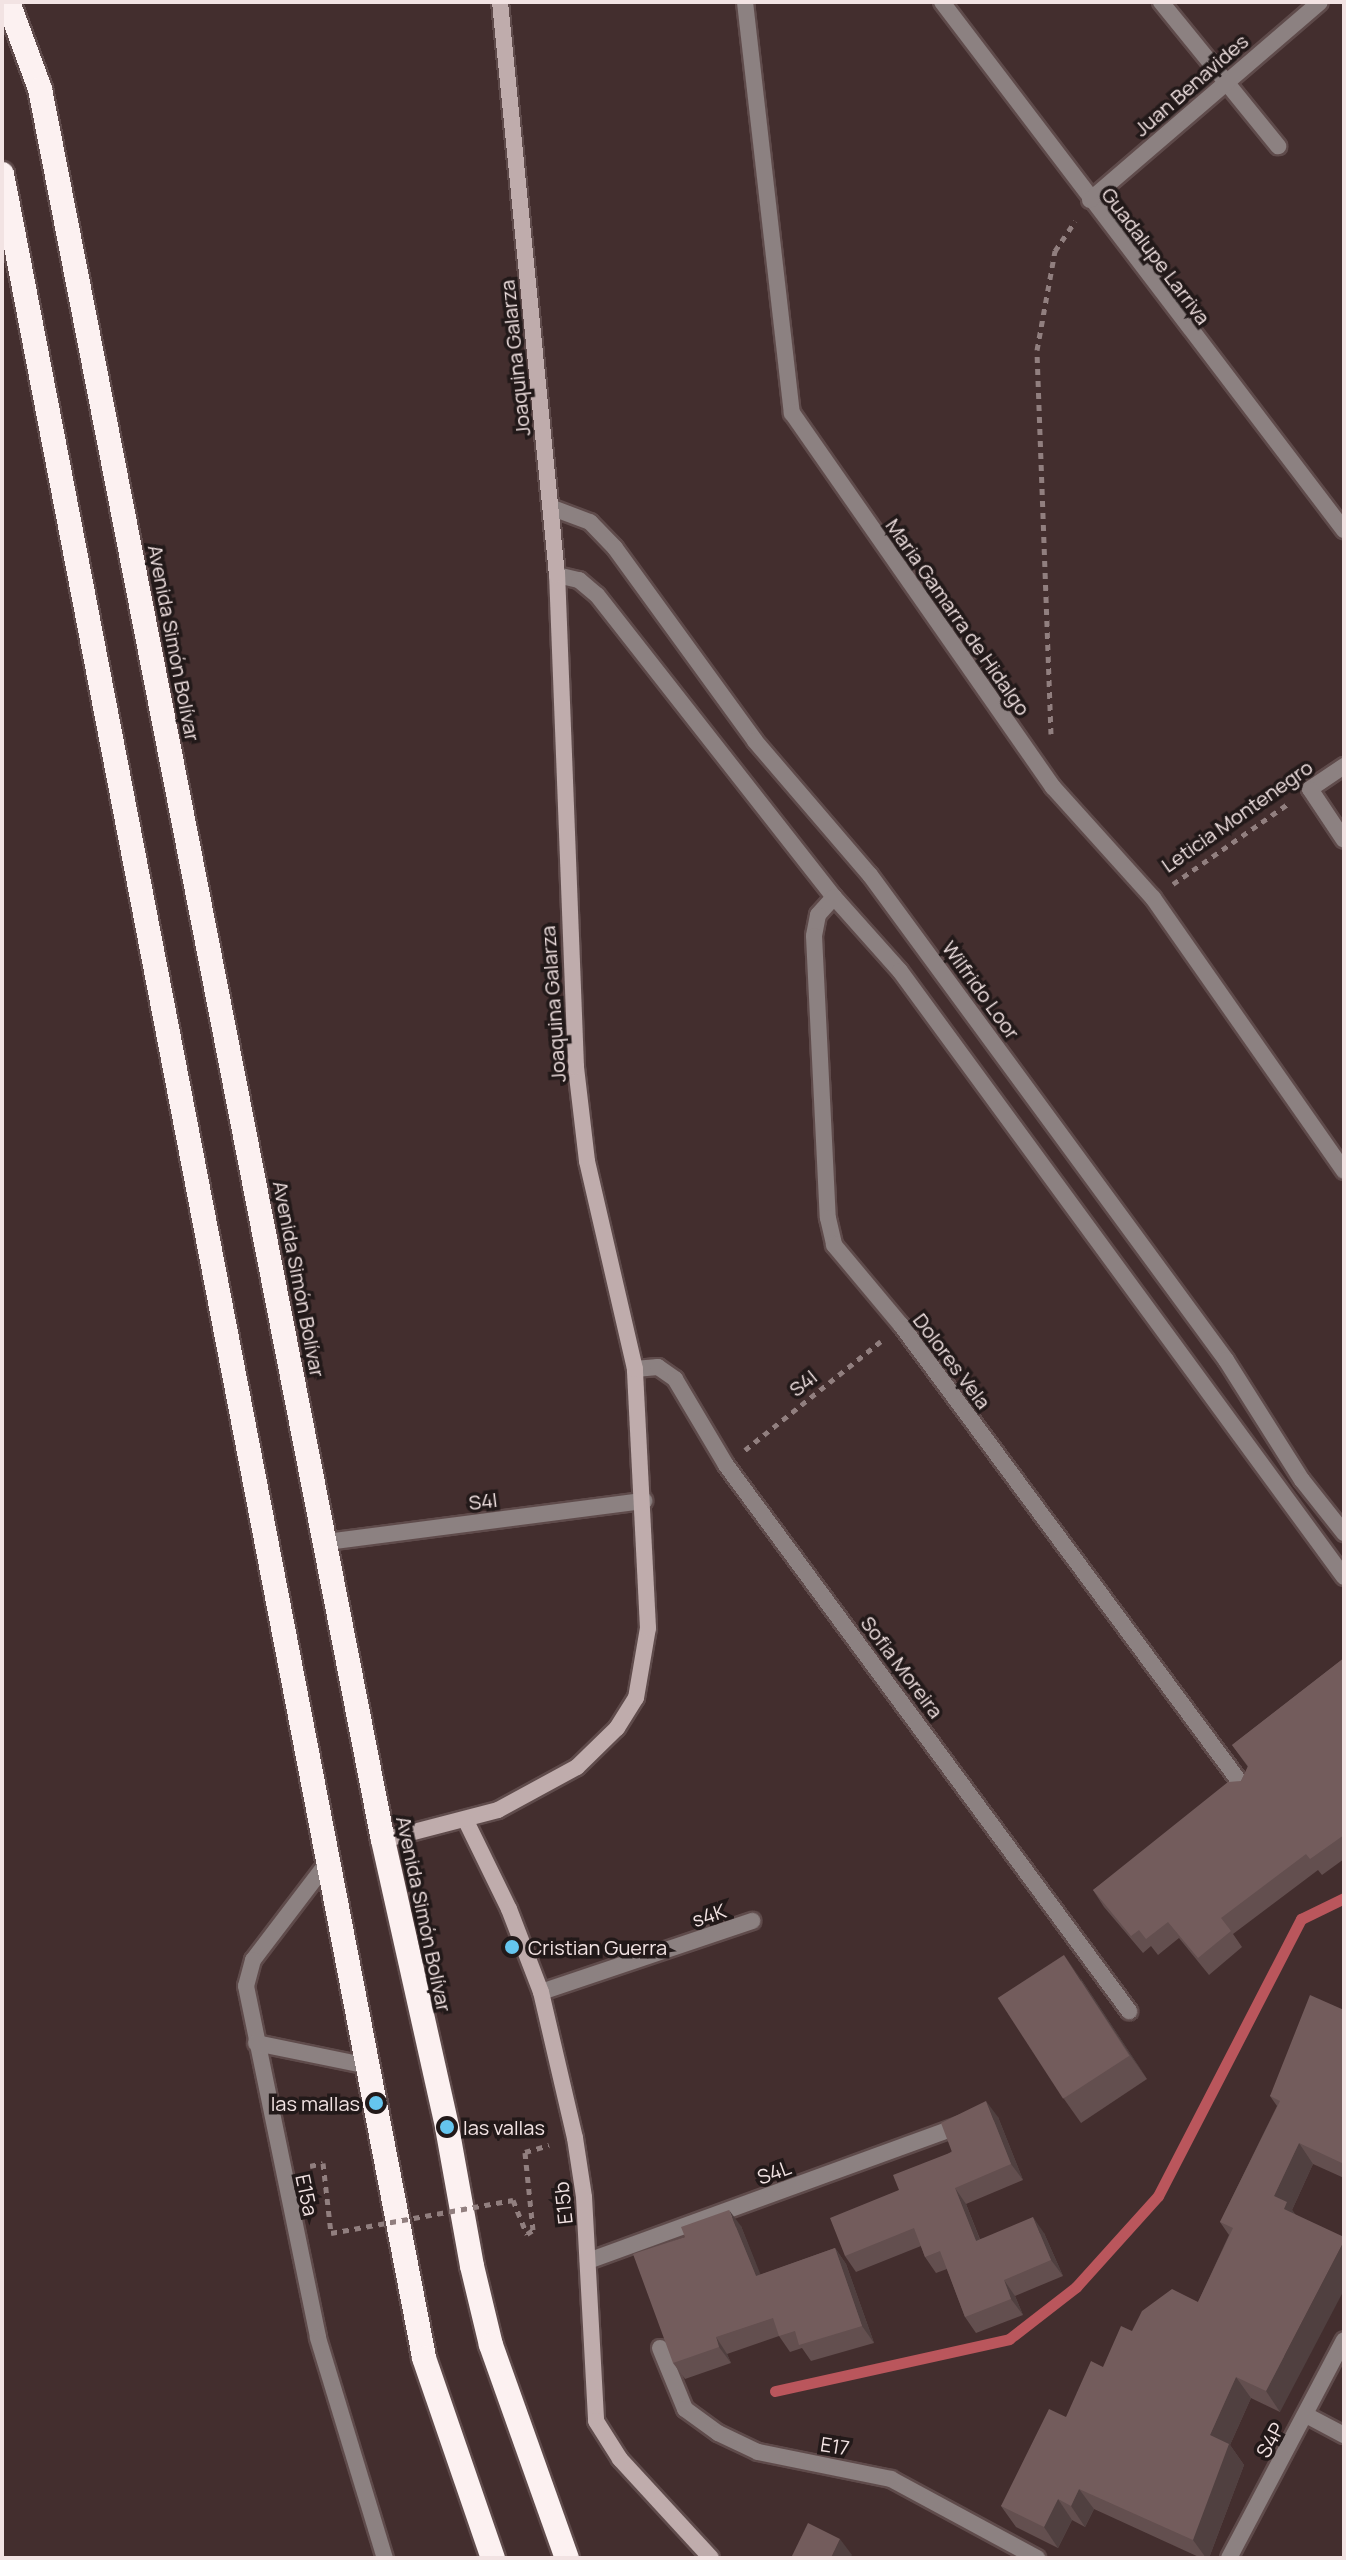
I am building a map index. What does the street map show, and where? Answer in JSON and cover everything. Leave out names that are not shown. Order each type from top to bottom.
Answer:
[{"type":"highway","name":"Avenida Simón Bolívar","points":[[8,2],[40,89],[383,1840],[491,2345],[567,2558]]},
{"type":"highway","points":[[2,174],[424,2358],[493,2558]]},
{"type":"street","name":"Joaquina Galarza","points":[[383,1840],[466,1821],[519,1800],[577,1767],[629,1710],[643,1674],[648,1628],[635,1369],[587,1161],[576,1067],[557,575],[500,2]]},
{"type":"street","name":"Maria Gamarra de Hidalgo","points":[[745,2],[792,413],[1053,787],[1153,898],[1344,1171]]},
{"type":"street","name":"Guadalupe Larriva","points":[[942,2],[1344,530]]},
{"type":"street","points":[[1161,2],[1278,146]]},
{"type":"street","name":"Juan Benavides","points":[[1090,200],[1320,2]]},
{"type":"street","name":"Wilfrido Loor","points":[[550,507],[590,522],[615,548],[755,741],[870,875],[1226,1360],[1302,1480],[1344,1533]]},
{"type":"street","points":[[557,575],[579,580],[597,595],[834,897],[900,971],[994,1092],[1066,1205],[1344,1577]]},
{"type":"street","name":"Leticia Montenegro","points":[[1310,789],[1344,766]]},
{"type":"street","points":[[1310,789],[1344,840]]},
{"type":"street","name":"Dolores Vela","points":[[834,897],[818,915],[814,936],[829,1228],[838,1251],[901,1325],[1245,1789]]},
{"type":"street","name":"Sofia Moreira","points":[[635,1369],[658,1367],[675,1379],[726,1465],[1129,2011]]},
{"type":"street","name":"S4I","points":[[327,1542],[644,1501]]},
{"type":"street","name":"E15b","points":[[466,1821],[509,1909],[541,1992],[575,2138],[588,2261],[596,2421],[620,2459],[711,2558]]},
{"type":"street","name":"E15a","points":[[330,1859],[253,1960],[246,1986],[318,2338],[385,2558]]},
{"type":"street","name":"s4K","points":[[541,1992],[752,1921]]},
{"type":"street","points":[[256,2043],[368,2066]]},
{"type":"street","name":"S4L","points":[[588,2261],[974,2120]]},
{"type":"street","name":"S4P","points":[[1229,2558],[1344,2340]]},
{"type":"street","name":"E17","points":[[660,2348],[685,2409],[718,2433],[758,2452],[891,2479],[1037,2558]]},
{"type":"street","points":[[1306,2415],[1344,2435]]},
{"type":"path","points":[[1053,787],[1037,350],[1055,251],[1090,200]]},
{"type":"path","name":"Leticia Montenegro","points":[[1153,898],[1310,789]]},
{"type":"path","name":"S4l","points":[[726,1465],[901,1325]]},
{"type":"path","points":[[323,2163],[331,2233],[513,2200],[527,2234],[533,2230],[525,2152]]},
{"type":"building","points":[[1344,1658],[1344,1835],[1310,1859],[1306,1854],[1221,1918],[1231,1931],[1198,1958],[1168,1922],[1146,1939],[1139,1930],[1131,1936],[1093,1890],[1228,1782],[1241,1781],[1248,1766],[1232,1745]]},
{"type":"building","points":[[1064,1955],[1129,2056],[1063,2099],[998,1998]]},
{"type":"building","points":[[1310,1995],[1344,2010],[1344,2164],[1299,2143],[1274,2196],[1287,2202],[1284,2209],[1344,2237],[1344,2241],[1266,2391],[1236,2377],[1210,2435],[1229,2444],[1193,2540],[1079,2489],[1071,2506],[1058,2499],[1044,2527],[1001,2506],[1049,2409],[1066,2417],[1091,2361],[1103,2367],[1121,2326],[1132,2331],[1142,2311],[1172,2289],[1198,2302],[1233,2228],[1220,2222],[1280,2101],[1270,2096]]},
{"type":"building","points":[[986,2101],[1011,2164],[955,2188],[976,2241],[1033,2217],[1051,2260],[1004,2280],[1011,2299],[965,2317],[940,2251],[925,2257],[914,2228],[845,2256],[830,2218],[899,2190],[893,2175],[952,2152],[941,2123]]},
{"type":"building","points":[[729,2210],[756,2276],[835,2248],[862,2326],[799,2345],[795,2331],[779,2336],[773,2318],[716,2337],[719,2347],[673,2363],[633,2254],[685,2237],[681,2227]]},
{"type":"building","points":[[808,2523],[840,2539],[831,2558],[791,2558]]},
{"type":"waterway","points":[[775,2391],[1009,2339],[1076,2287],[1158,2196],[1301,1919],[1344,1898]]},
{"type":"place","name":"Cristian Guerra","points":[[512,1947]]},
{"type":"place","name":"las mallas","points":[[376,2103]]},
{"type":"place","name":"las vallas","points":[[447,2127]]}]
